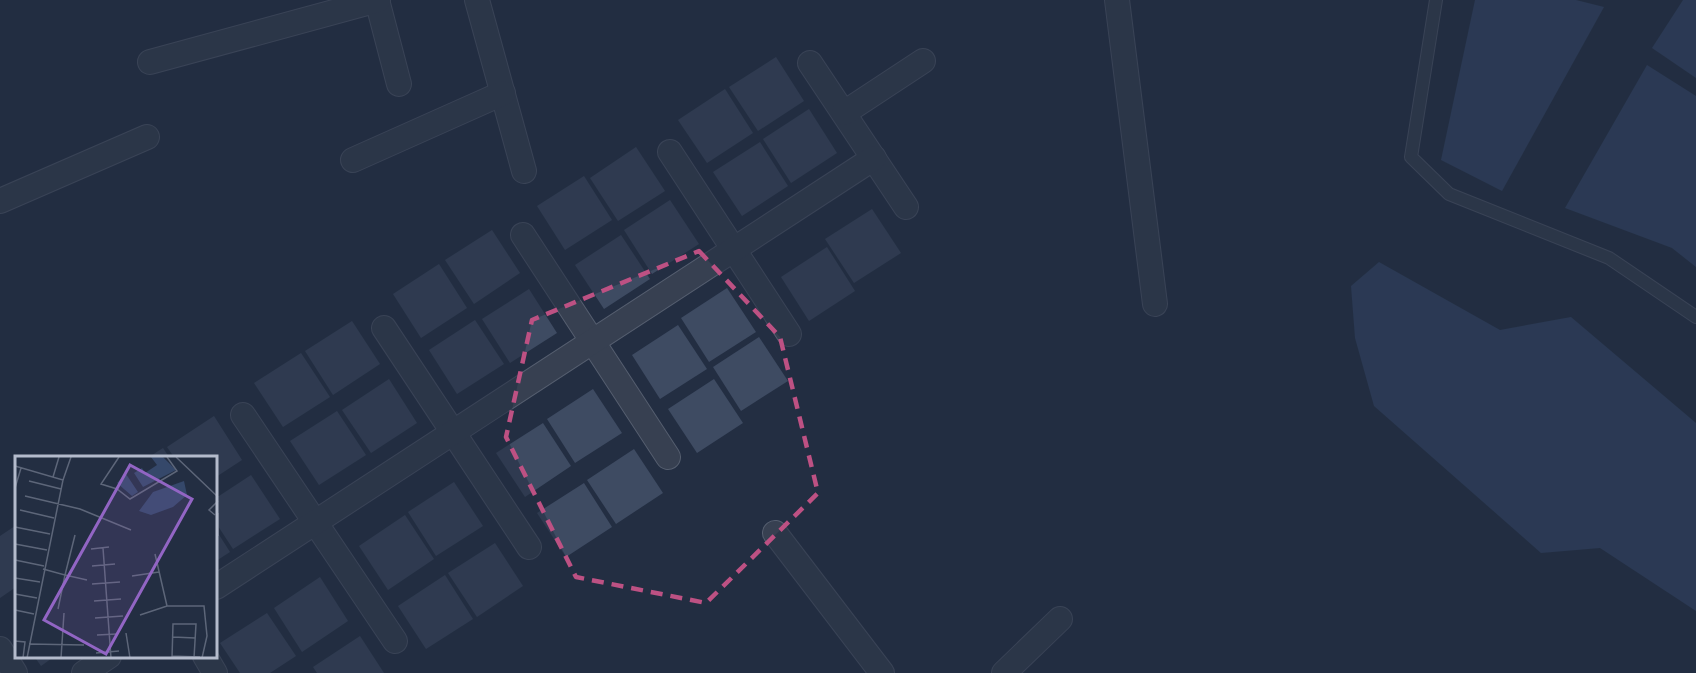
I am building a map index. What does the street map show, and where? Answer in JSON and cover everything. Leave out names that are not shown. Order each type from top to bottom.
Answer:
[{"type":"street","points":[[150,62],[377,0],[399,84]]},
{"type":"street","points":[[477,0],[524,171]]},
{"type":"street","points":[[1117,0],[1155,304]]},
{"type":"street","points":[[844,113],[923,61]]},
{"type":"street","points":[[810,63],[906,207]]},
{"type":"street","points":[[354,160],[503,93]]},
{"type":"street","points":[[0,201],[147,137]]},
{"type":"street","points":[[670,152],[789,334]]},
{"type":"street","points":[[218,586],[874,158]]},
{"type":"street","points":[[523,235],[668,457]]},
{"type":"street","points":[[384,328],[529,547]]},
{"type":"street","points":[[243,415],[395,641]]},
{"type":"street","points":[[775,533],[882,673]]},
{"type":"street","points":[[1004,673],[1060,619]]},
{"type":"street","points":[[0,649],[15,673]]},
{"type":"street","points":[[84,673],[107,658]]},
{"type":"street","points":[[206,658],[215,673]]},
{"type":"lane","points":[[1436,0],[1411,157],[1449,194],[1609,258],[1696,317]]},
{"type":"highlighted area","points":[[699,251],[780,337],[818,493],[706,603],[576,577],[506,437],[532,320]]},
{"type":"water","points":[[1475,0],[1576,0],[1604,7],[1502,191],[1441,160]]},
{"type":"water","points":[[1683,0],[1696,0],[1696,78],[1652,48]]},
{"type":"water","points":[[1647,65],[1696,96],[1696,267],[1672,248],[1565,208]]},
{"type":"water","points":[[1379,262],[1500,330],[1571,317],[1696,423],[1696,611],[1600,548],[1541,553],[1374,406],[1355,338],[1351,286]]},
{"type":"building","points":[[776,57],[804,101],[758,131],[729,87]]},
{"type":"building","points":[[725,89],[753,133],[707,163],[678,120]]},
{"type":"building","points":[[809,109],[837,153],[791,183],[763,139]]},
{"type":"building","points":[[760,142],[788,186],[742,216],[713,172]]},
{"type":"building","points":[[636,147],[665,191],[618,221],[590,178]]},
{"type":"building","points":[[584,176],[612,220],[565,250],[537,206]]},
{"type":"building","points":[[670,200],[699,244],[652,274],[624,230]]},
{"type":"building","points":[[872,209],[901,253],[854,283],[825,239]]},
{"type":"building","points":[[492,230],[520,273],[474,304],[445,260]]},
{"type":"building","points":[[621,235],[650,279],[604,309],[575,265]]},
{"type":"building","points":[[827,247],[855,291],[809,321],[781,277]]},
{"type":"building","points":[[439,264],[467,308],[421,338],[393,294]]},
{"type":"building","points":[[727,288],[756,332],[709,362],[681,318]]},
{"type":"building","points":[[529,289],[557,333],[510,363],[482,319]]},
{"type":"building","points":[[475,320],[504,364],[457,394],[429,350]]},
{"type":"building","points":[[352,321],[380,364],[333,395],[305,351]]},
{"type":"building","points":[[678,325],[707,369],[660,399],[632,355]]},
{"type":"building","points":[[759,337],[788,381],[741,411],[713,367]]},
{"type":"building","points":[[301,353],[330,397],[283,427],[254,383]]},
{"type":"building","points":[[389,379],[417,423],[371,453],[342,410]]},
{"type":"building","points":[[714,379],[743,423],[697,453],[668,409]]},
{"type":"building","points":[[593,389],[622,433],[575,463],[547,419]]},
{"type":"building","points":[[337,411],[366,455],[319,485],[290,441]]},
{"type":"building","points":[[214,416],[242,460],[218,476],[218,456],[173,456],[167,447]]},
{"type":"building","points":[[543,423],[571,466],[525,497],[496,453]]},
{"type":"building","points":[[163,448],[168,456],[151,456]]},
{"type":"building","points":[[634,449],[663,493],[616,524],[587,480]]},
{"type":"building","points":[[251,475],[280,519],[233,549],[218,526],[218,497]]},
{"type":"building","points":[[454,482],[483,526],[436,556],[408,512]]},
{"type":"building","points":[[584,483],[612,527],[566,557],[537,513]]},
{"type":"building","points":[[405,515],[434,559],[388,590],[359,546]]},
{"type":"building","points":[[15,526],[15,588],[0,598],[0,536]]},
{"type":"building","points":[[218,533],[230,552],[218,560]]},
{"type":"building","points":[[495,543],[523,586],[477,617],[448,573]]},
{"type":"building","points":[[445,575],[473,619],[426,649],[398,606]]},
{"type":"building","points":[[320,577],[348,621],[302,652],[274,608]]},
{"type":"building","points":[[267,613],[296,656],[270,673],[240,673],[220,643]]},
{"type":"building","points":[[360,636],[384,673],[317,673],[313,667]]},
{"type":"building","points":[[35,658],[52,658],[41,666]]}]
